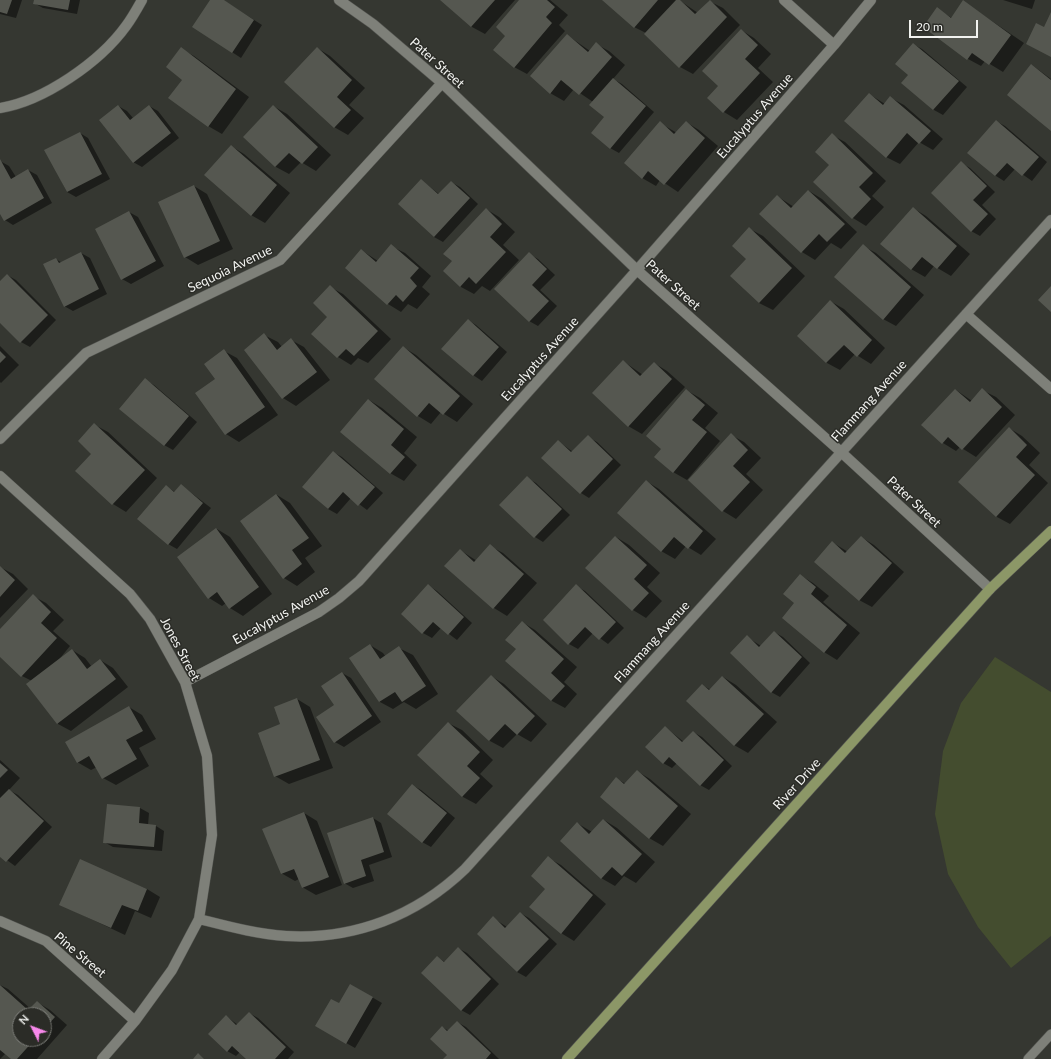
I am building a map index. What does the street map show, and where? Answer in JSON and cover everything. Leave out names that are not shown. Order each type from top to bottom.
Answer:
[{"type":"street","points":[[0,108],[13,106],[50,90],[86,66],[125,27],[142,0]]},
{"type":"street","name":"Pater Street","points":[[339,0],[373,24],[442,83],[637,270],[841,452],[990,589]]},
{"type":"street","points":[[784,0],[834,45]]},
{"type":"street","name":"Eucalyptus Avenue","points":[[185,682],[318,612],[339,598],[359,581],[637,270],[834,45],[871,0]]},
{"type":"street","name":"Sequoia Avenue","points":[[0,439],[86,353],[280,260],[442,83]]},
{"type":"street","name":"Flammang Avenue","points":[[199,919],[263,933],[285,936],[331,936],[376,925],[402,915],[427,901],[447,887],[465,869],[1051,220]]},
{"type":"street","points":[[966,314],[1051,389]]},
{"type":"street","name":"Jones Street","points":[[0,476],[130,594],[150,619],[185,682],[207,756],[212,835],[199,919],[172,970],[135,1021],[102,1059]]},
{"type":"street","name":"River Drive","points":[[568,1059],[990,589],[1051,531]]},
{"type":"street","name":"Pine Street","points":[[0,921],[46,941],[135,1021]]},
{"type":"lane","points":[[1028,1059],[1051,1034]]},
{"type":"green space","points":[[995,657],[1051,692],[1051,936],[1011,968],[978,927],[948,874],[935,814],[943,751],[961,703]]},
{"type":"building","points":[[0,0],[12,0],[7,14],[0,12]]},
{"type":"building","points":[[34,0],[70,0],[68,10],[33,4]]},
{"type":"building","points":[[210,0],[224,0],[254,20],[232,53],[192,27]]},
{"type":"building","points":[[440,0],[495,0],[471,27]]},
{"type":"building","points":[[519,0],[547,0],[555,7],[546,17],[552,23],[514,68],[493,50],[505,36],[496,27]]},
{"type":"building","points":[[602,0],[658,0],[634,28]]},
{"type":"building","points":[[676,0],[680,0],[695,14],[710,0],[727,17],[679,68],[644,34]]},
{"type":"building","points":[[963,0],[1011,35],[989,65],[972,53],[967,60],[923,27],[937,7],[951,18]]},
{"type":"building","points":[[1051,12],[1051,57],[1026,44],[1036,23],[1044,27]]},
{"type":"building","points":[[741,29],[758,45],[745,59],[760,73],[723,113],[707,98],[718,86],[702,71]]},
{"type":"building","points":[[567,34],[588,52],[596,42],[612,57],[579,95],[561,80],[550,94],[530,76]]},
{"type":"building","points":[[913,43],[959,81],[933,110],[901,83],[908,75],[895,64]]},
{"type":"building","points":[[181,47],[236,89],[208,127],[168,98],[182,80],[166,67]]},
{"type":"building","points":[[317,47],[352,80],[337,97],[351,110],[334,128],[284,82]]},
{"type":"building","points":[[1031,64],[1051,80],[1051,131],[1007,95]]},
{"type":"building","points":[[613,78],[646,106],[610,149],[591,133],[604,117],[589,105]]},
{"type":"building","points":[[869,93],[883,105],[890,96],[931,131],[919,144],[907,133],[886,158],[844,121]]},
{"type":"building","points":[[118,105],[130,120],[149,105],[171,133],[133,163],[99,120]]},
{"type":"building","points":[[273,105],[318,147],[302,164],[289,153],[275,167],[243,137]]},
{"type":"building","points":[[996,120],[1039,157],[1022,176],[1007,163],[995,176],[967,153]]},
{"type":"building","points":[[660,121],[674,134],[686,121],[705,138],[664,185],[648,171],[642,179],[624,163]]},
{"type":"building","points":[[80,132],[102,174],[67,192],[44,150]]},
{"type":"building","points":[[832,133],[873,173],[859,187],[871,199],[852,219],[813,182],[829,165],[815,152]]},
{"type":"building","points":[[231,145],[277,185],[251,216],[204,175]]},
{"type":"building","points":[[0,159],[11,179],[28,169],[44,198],[4,221],[0,214]]},
{"type":"building","points":[[961,161],[987,186],[973,200],[988,214],[971,232],[931,193]]},
{"type":"building","points":[[421,179],[438,194],[451,181],[470,198],[434,237],[398,204]]},
{"type":"building","points":[[194,185],[220,241],[184,258],[158,202]]},
{"type":"building","points":[[808,190],[845,224],[827,242],[819,234],[801,253],[759,214],[777,195],[791,208]]},
{"type":"building","points":[[913,207],[957,246],[937,269],[922,257],[911,270],[880,244]]},
{"type":"building","points":[[486,208],[502,224],[490,237],[506,252],[476,284],[469,277],[460,287],[443,271],[452,261],[443,254]]},
{"type":"building","points":[[129,211],[156,261],[121,280],[95,229]]},
{"type":"building","points":[[749,227],[792,268],[759,303],[730,276],[746,259],[732,246]]},
{"type":"building","points":[[391,244],[419,268],[410,278],[417,286],[403,302],[396,295],[387,305],[345,268],[361,249],[376,262]]},
{"type":"building","points":[[863,244],[911,287],[883,320],[834,277]]},
{"type":"building","points":[[81,252],[99,289],[64,307],[43,264],[56,258],[59,263]]},
{"type":"building","points":[[529,252],[547,269],[532,285],[549,301],[529,322],[494,289]]},
{"type":"building","points":[[7,274],[48,315],[20,343],[0,323],[0,281]]},
{"type":"building","points":[[330,285],[378,331],[354,356],[346,349],[337,358],[311,334],[327,317],[313,303]]},
{"type":"building","points":[[1051,286],[1051,312],[1038,300]]},
{"type":"building","points":[[830,300],[872,340],[857,357],[844,345],[826,363],[797,336]]},
{"type":"building","points":[[468,319],[499,347],[473,376],[441,349]]},
{"type":"building","points":[[264,333],[277,350],[291,338],[317,372],[282,399],[244,350]]},
{"type":"building","points":[[403,346],[460,396],[443,415],[429,403],[417,417],[374,379]]},
{"type":"building","points":[[224,349],[265,407],[225,435],[195,393],[215,379],[204,364]]},
{"type":"building","points":[[0,351],[6,357],[0,363]]},
{"type":"building","points":[[623,360],[640,376],[654,362],[672,379],[628,427],[592,393]]},
{"type":"building","points":[[145,378],[189,416],[164,446],[119,409]]},
{"type":"building","points":[[982,388],[1002,407],[962,450],[948,437],[942,444],[921,425],[955,389],[970,402]]},
{"type":"building","points":[[686,389],[705,405],[692,420],[707,432],[673,473],[654,457],[661,449],[646,436]]},
{"type":"building","points":[[368,399],[404,429],[391,445],[405,457],[390,474],[340,432]]},
{"type":"building","points":[[94,423],[145,470],[112,505],[75,471],[91,454],[78,441]]},
{"type":"building","points":[[1009,427],[1027,445],[1016,457],[1035,475],[996,517],[958,482]]},
{"type":"building","points":[[731,433],[748,450],[733,466],[750,482],[722,512],[688,480]]},
{"type":"building","points":[[588,435],[613,459],[580,494],[541,458],[558,440],[571,452]]},
{"type":"building","points":[[333,451],[375,487],[358,506],[343,492],[328,509],[302,487]]},
{"type":"building","points":[[527,476],[562,509],[534,538],[499,505]]},
{"type":"building","points":[[646,480],[703,531],[688,549],[674,537],[661,552],[617,513]]},
{"type":"building","points":[[181,484],[203,503],[168,545],[137,519],[166,485],[174,492]]},
{"type":"building","points":[[276,494],[309,538],[292,550],[302,564],[283,579],[240,521]]},
{"type":"building","points":[[216,528],[259,587],[229,609],[217,592],[208,599],[177,557]]},
{"type":"building","points":[[615,536],[647,565],[634,579],[649,593],[632,611],[585,568]]},
{"type":"building","points":[[861,536],[892,563],[859,601],[814,562],[832,541],[845,553]]},
{"type":"building","points":[[490,544],[524,574],[493,609],[444,566],[460,549],[474,562]]},
{"type":"building","points":[[0,566],[15,580],[0,597]]},
{"type":"building","points":[[800,574],[816,587],[811,594],[847,625],[824,653],[782,618],[794,603],[783,594]]},
{"type":"building","points":[[428,584],[464,617],[448,635],[433,622],[422,634],[401,614]]},
{"type":"building","points":[[576,584],[616,622],[599,640],[585,627],[568,645],[543,620]]},
{"type":"building","points":[[33,594],[51,612],[41,623],[57,638],[21,677],[0,657],[0,629]]},
{"type":"building","points":[[522,621],[564,659],[551,673],[565,686],[551,701],[505,661],[516,649],[505,640]]},
{"type":"building","points":[[774,631],[802,657],[771,693],[730,653],[747,635],[759,647]]},
{"type":"building","points":[[370,644],[380,659],[399,646],[426,686],[402,702],[395,692],[379,702],[349,658]]},
{"type":"building","points":[[72,649],[87,669],[100,659],[116,679],[57,724],[26,684]]},
{"type":"building","points":[[342,672],[372,716],[334,743],[316,717],[334,705],[321,686]]},
{"type":"building","points":[[491,675],[535,716],[517,735],[505,724],[489,741],[456,711]]},
{"type":"building","points":[[722,676],[764,714],[734,746],[686,701],[702,684],[709,690]]},
{"type":"building","points":[[297,698],[320,760],[274,777],[258,733],[280,724],[274,707]]},
{"type":"building","points":[[129,706],[143,731],[126,740],[137,759],[102,779],[89,756],[77,763],[65,742]]},
{"type":"building","points":[[448,722],[480,752],[467,766],[480,778],[462,797],[417,755]]},
{"type":"building","points":[[665,726],[682,742],[693,731],[724,760],[700,786],[669,757],[663,764],[645,747]]},
{"type":"building","points":[[0,763],[8,770],[0,778]]},
{"type":"building","points":[[637,770],[678,806],[649,839],[600,797],[616,777],[624,784]]},
{"type":"building","points":[[412,784],[447,813],[422,843],[387,814]]},
{"type":"building","points":[[9,789],[44,821],[6,862],[0,857],[0,798]]},
{"type":"building","points":[[107,804],[140,807],[139,823],[156,825],[154,847],[103,843]]},
{"type":"building","points":[[304,812],[329,877],[302,888],[294,869],[281,874],[262,829]]},
{"type":"building","points":[[373,817],[384,852],[361,860],[366,876],[344,884],[327,833]]},
{"type":"building","points":[[603,819],[642,854],[622,876],[612,867],[601,879],[560,841],[577,822],[589,834]]},
{"type":"building","points":[[548,856],[593,895],[561,934],[529,907],[545,889],[531,876]]},
{"type":"building","points":[[80,859],[147,889],[138,911],[122,905],[111,928],[59,905]]},
{"type":"building","points":[[520,912],[549,939],[517,972],[477,934],[493,916],[505,928]]},
{"type":"building","points":[[458,947],[491,979],[461,1011],[421,973],[437,956],[444,962]]},
{"type":"building","points":[[350,984],[373,997],[346,1044],[315,1026],[331,999],[339,1003]]},
{"type":"building","points":[[0,985],[25,1007],[12,1007],[12,1047],[28,1047],[17,1059],[11,1059],[0,1050]]},
{"type":"building","points":[[37,1001],[44,1007],[31,1007]]},
{"type":"building","points":[[249,1012],[286,1047],[275,1059],[246,1059],[232,1046],[227,1052],[208,1034],[226,1015],[236,1025]]},
{"type":"building","points":[[457,1021],[491,1053],[486,1059],[443,1059],[447,1055],[430,1039],[442,1026],[447,1031]]},
{"type":"building","points":[[198,1053],[204,1059],[193,1059]]}]
